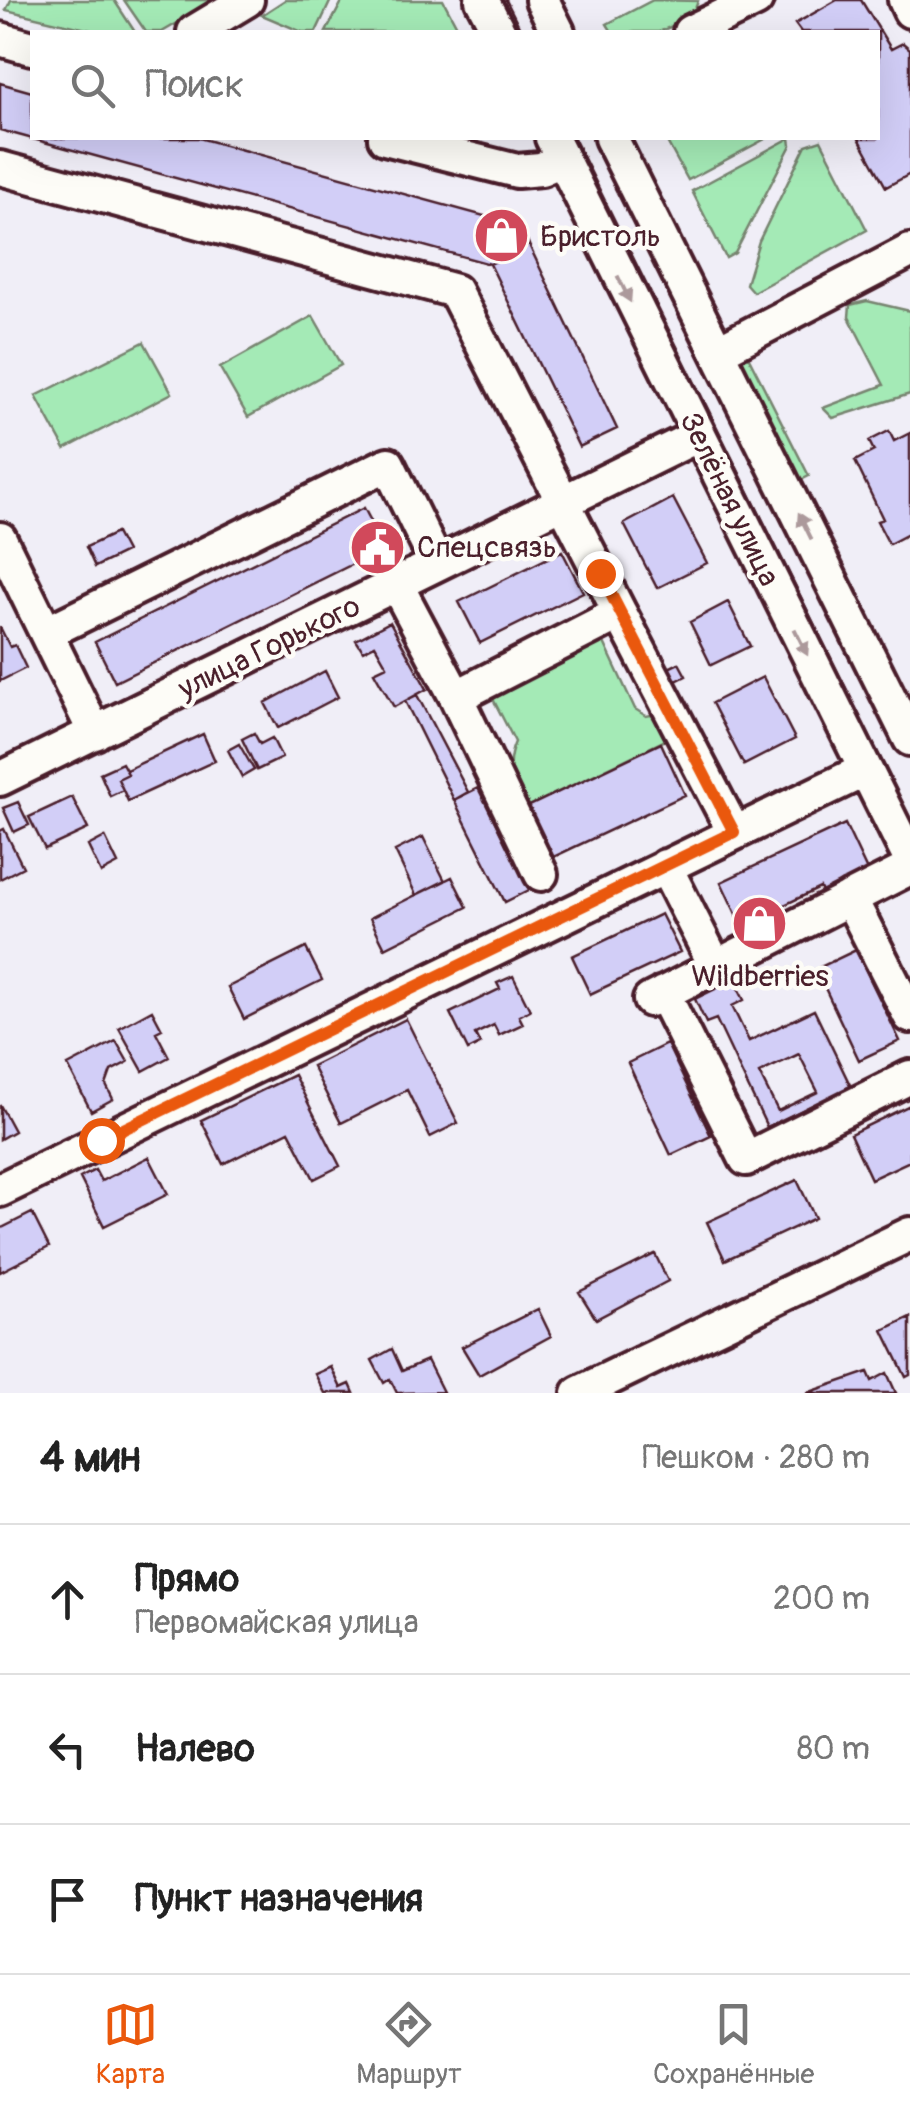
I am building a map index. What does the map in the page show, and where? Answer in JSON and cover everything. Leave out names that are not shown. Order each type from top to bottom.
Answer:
[{"type":"street","points":[[197,30],[248,0]]},
{"type":"street","points":[[482,0],[498,30]]},
{"type":"street","points":[[542,0],[557,30]]},
{"type":"street","points":[[704,17],[756,0]]},
{"type":"street","points":[[905,0],[910,10]]},
{"type":"street","points":[[0,40],[30,48]]},
{"type":"street","points":[[393,140],[517,170],[541,169],[557,149]]},
{"type":"street","name":"Зелёная улица","points":[[612,140],[910,739]]},
{"type":"street","name":"Зелёная улица","points":[[557,149],[910,859]]},
{"type":"street","points":[[0,168],[455,291],[734,832]]},
{"type":"street","points":[[719,351],[910,251]]},
{"type":"street","points":[[874,270],[910,282]]},
{"type":"street","name":"улица Горького","points":[[0,779],[699,436]]},
{"type":"street","points":[[46,633],[388,464],[437,564]]},
{"type":"street","points":[[0,539],[95,733]]},
{"type":"street","points":[[396,584],[456,697],[541,874]]},
{"type":"street","points":[[456,697],[620,613]]},
{"type":"street","points":[[0,1190],[864,770]]},
{"type":"street","points":[[666,866],[716,966]]},
{"type":"street","points":[[910,868],[656,996],[746,1159],[910,1078]]},
{"type":"street","points":[[850,898],[910,1016]]},
{"type":"street","points":[[579,1393],[910,1234]]},
{"type":"green space","points":[[11,0],[114,0],[134,30],[91,30],[6,10]]},
{"type":"green space","points":[[124,0],[217,0],[165,30],[145,30]]},
{"type":"green space","points":[[285,0],[331,0],[317,30],[297,30],[262,15]]},
{"type":"green space","points":[[343,0],[443,0],[459,30],[327,30]]},
{"type":"green space","points":[[653,0],[698,1],[692,17],[663,30],[611,30],[607,24]]},
{"type":"green space","points":[[666,140],[763,140],[688,180]]},
{"type":"green space","points":[[790,140],[735,253],[726,258],[692,191]]},
{"type":"green space","points":[[821,140],[867,230],[753,292],[746,284],[759,241],[806,145]]},
{"type":"green space","points":[[867,301],[910,311],[910,394],[833,418],[823,408],[884,385],[849,317],[850,305]]},
{"type":"green space","points":[[313,316],[341,365],[248,417],[220,368]]},
{"type":"green space","points":[[144,342],[172,393],[65,449],[36,396]]},
{"type":"green space","points":[[746,352],[809,476],[795,483],[740,364]]},
{"type":"green space","points":[[601,636],[635,709],[646,716],[663,713],[674,736],[521,810],[510,768],[515,742],[490,693]]},
{"type":"building","points":[[837,0],[861,0],[879,30],[800,30],[795,24]]},
{"type":"building","points":[[880,31],[891,49],[903,43],[910,49],[910,174],[886,187],[860,140],[880,140]]},
{"type":"building","points":[[0,83],[30,91],[30,138],[0,130]]},
{"type":"building","points":[[37,140],[206,140],[521,226],[529,245],[490,264]]},
{"type":"building","points":[[529,245],[617,429],[579,447],[490,264]]},
{"type":"building","points":[[889,431],[894,441],[910,433],[910,533],[889,544],[877,521],[883,519],[855,461],[874,451],[869,441]]},
{"type":"building","points":[[673,498],[707,563],[657,588],[624,524]]},
{"type":"building","points":[[364,508],[385,548],[115,682],[95,642]]},
{"type":"building","points":[[116,533],[126,552],[95,567],[86,547]]},
{"type":"building","points":[[562,551],[583,592],[480,643],[459,602]]},
{"type":"building","points":[[728,602],[750,646],[711,665],[690,622]]},
{"type":"building","points":[[390,622],[427,689],[394,707],[374,672],[387,666],[375,645],[363,651],[356,640]]},
{"type":"building","points":[[0,627],[10,647],[15,645],[26,668],[0,681]]},
{"type":"building","points":[[679,663],[686,676],[668,685],[662,671]]},
{"type":"building","points":[[325,671],[338,697],[278,728],[265,703]]},
{"type":"building","points":[[763,677],[795,739],[744,765],[712,703]]},
{"type":"building","points":[[417,695],[468,792],[454,800],[405,701]]},
{"type":"building","points":[[254,733],[260,744],[272,738],[282,758],[257,770],[242,739]]},
{"type":"building","points":[[203,734],[215,761],[128,801],[118,779],[128,774],[126,770]]},
{"type":"building","points":[[661,743],[685,795],[545,861],[521,810]]},
{"type":"building","points":[[239,744],[254,770],[242,777],[228,750]]},
{"type":"building","points":[[122,763],[128,774],[118,779],[123,790],[110,796],[100,773]]},
{"type":"building","points":[[478,788],[529,890],[505,902],[454,800]]},
{"type":"building","points":[[72,797],[88,829],[45,849],[29,817]]},
{"type":"building","points":[[18,802],[29,825],[14,832],[3,808]]},
{"type":"building","points":[[845,824],[872,881],[827,903],[820,888],[767,913],[773,925],[747,937],[721,882]]},
{"type":"building","points":[[4,829],[23,867],[0,879],[0,831]]},
{"type":"building","points":[[105,837],[118,864],[101,873],[88,846]]},
{"type":"building","points":[[423,837],[445,881],[416,895],[395,851]]},
{"type":"building","points":[[452,877],[467,907],[385,948],[370,918]]},
{"type":"building","points":[[661,914],[680,952],[590,994],[572,956]]},
{"type":"building","points":[[306,948],[322,980],[244,1019],[228,987]]},
{"type":"building","points":[[856,950],[900,1041],[859,1060],[816,969]]},
{"type":"building","points":[[513,976],[530,1010],[519,1016],[523,1024],[499,1035],[494,1025],[475,1034],[480,1044],[468,1050],[450,1013],[500,989],[497,983]]},
{"type":"building","points":[[734,980],[744,1000],[732,1006],[749,1041],[814,1010],[851,1087],[767,1127],[716,1019],[706,1023],[695,999]],"holes":[[[799,1054],[818,1092],[778,1111],[759,1073]]]},
{"type":"building","points":[[152,1010],[162,1029],[156,1032],[169,1057],[143,1071],[119,1028]]},
{"type":"building","points":[[406,1019],[458,1123],[430,1137],[407,1090],[341,1123],[312,1066]]},
{"type":"building","points":[[116,1041],[128,1062],[111,1071],[106,1085],[113,1099],[91,1111],[68,1066]]},
{"type":"building","points":[[667,1044],[711,1136],[671,1155],[628,1063]]},
{"type":"building","points":[[294,1075],[340,1166],[314,1179],[289,1131],[223,1164],[201,1120]]},
{"type":"building","points":[[0,1105],[14,1131],[0,1139]]},
{"type":"building","points":[[910,1105],[910,1161],[871,1179],[850,1134]]},
{"type":"building","points":[[149,1157],[168,1194],[104,1226],[80,1178],[95,1170],[101,1181]]},
{"type":"building","points":[[797,1180],[815,1218],[725,1260],[707,1222]]},
{"type":"building","points":[[32,1213],[49,1247],[0,1272],[0,1229]]},
{"type":"building","points":[[655,1254],[668,1281],[596,1319],[579,1292]]},
{"type":"building","points":[[538,1309],[551,1336],[479,1375],[462,1347]]},
{"type":"building","points":[[910,1317],[910,1375],[906,1377],[883,1330]]},
{"type":"building","points":[[392,1349],[402,1371],[427,1360],[443,1392],[397,1393],[390,1379],[384,1383],[372,1360]]},
{"type":"building","points":[[331,1367],[341,1388],[350,1384],[354,1393],[325,1393],[315,1374]]},
{"type":"building","points":[[868,1372],[872,1381],[887,1373],[896,1393],[807,1393]]},
{"type":"tram line","points":[[506,0],[521,30]]},
{"type":"tram line","points":[[575,140],[910,818]]},
{"type":"place","name":"Бристоль","points":[[501,236]]},
{"type":"place","name":"Спецсвязь","points":[[378,547]]},
{"type":"place","name":"Wildberries","points":[[760,923]]},
{"type":"route","points":[[101,1140],[734,832],[600,573]]}]
